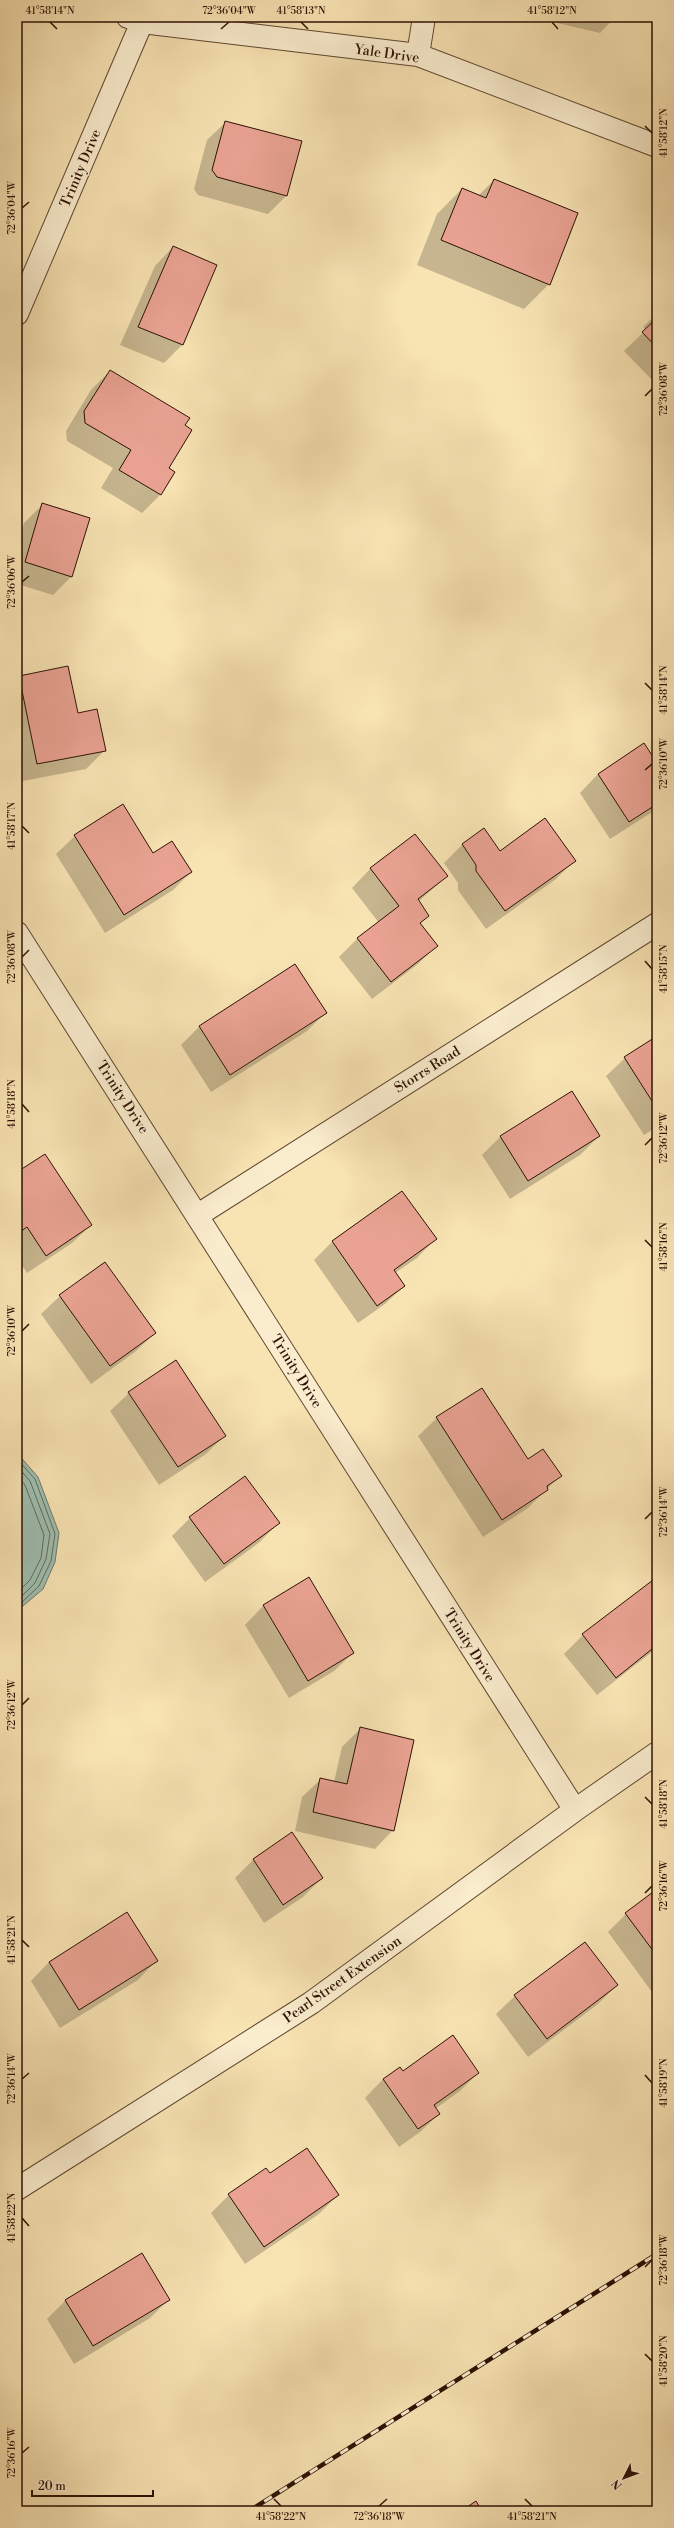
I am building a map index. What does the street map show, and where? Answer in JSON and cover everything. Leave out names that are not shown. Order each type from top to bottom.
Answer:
[{"type":"street","points":[[418,55],[424,17]]},
{"type":"street","name":"Yale Drive","points":[[135,20],[418,55],[657,146]]},
{"type":"street","name":"Trinity Drive","points":[[17,314],[135,20]]},
{"type":"street","name":"Storrs Road","points":[[198,1215],[657,924]]},
{"type":"street","name":"Trinity Drive","points":[[17,933],[198,1215],[575,1810]]},
{"type":"street","name":"Pearl Street Extension","points":[[17,2189],[312,2003],[575,1810],[657,1753]]},
{"type":"water","points":[[17,1453],[38,1477],[59,1533],[55,1562],[43,1589],[17,1611]]},
{"type":"building","points":[[225,121],[302,141],[287,196],[217,177],[212,170]]},
{"type":"building","points":[[494,179],[578,213],[550,285],[441,240],[462,188],[486,198]]},
{"type":"building","points":[[173,246],[217,265],[183,345],[138,327]]},
{"type":"building","points":[[657,318],[657,348],[642,332]]},
{"type":"building","points":[[110,370],[190,418],[185,425],[192,430],[169,468],[175,472],[161,495],[119,470],[131,450],[85,423],[84,411]]},
{"type":"building","points":[[42,503],[90,518],[72,577],[25,562]]},
{"type":"building","points":[[68,666],[78,713],[97,709],[106,751],[37,764],[19,676]]},
{"type":"building","points":[[644,743],[657,763],[657,804],[629,822],[598,774]]},
{"type":"building","points":[[123,804],[153,853],[172,841],[192,872],[124,915],[74,835]]},
{"type":"building","points":[[545,818],[576,861],[505,911],[476,871],[476,865],[462,844],[484,828],[500,851]]},
{"type":"building","points":[[415,834],[448,876],[418,899],[429,916],[420,923],[438,946],[391,982],[357,938],[399,906],[370,868]]},
{"type":"building","points":[[295,964],[327,1013],[230,1075],[199,1026]]},
{"type":"building","points":[[657,1036],[657,1109],[624,1057]]},
{"type":"building","points":[[572,1091],[600,1136],[528,1181],[500,1136]]},
{"type":"building","points":[[45,1154],[92,1225],[46,1256],[27,1227],[17,1234],[17,1172]]},
{"type":"building","points":[[402,1191],[437,1239],[394,1270],[405,1286],[377,1306],[332,1241]]},
{"type":"building","points":[[105,1262],[156,1333],[110,1366],[59,1295]]},
{"type":"building","points":[[176,1360],[226,1436],[178,1467],[128,1392]]},
{"type":"building","points":[[482,1388],[528,1459],[543,1449],[562,1476],[547,1486],[548,1490],[502,1520],[436,1417]]},
{"type":"building","points":[[245,1476],[280,1523],[224,1564],[189,1517]]},
{"type":"building","points":[[309,1577],[354,1653],[308,1681],[263,1605]]},
{"type":"building","points":[[653,1580],[657,1585],[657,1645],[616,1678],[582,1634]]},
{"type":"building","points":[[360,1727],[414,1740],[394,1831],[313,1812],[320,1778],[347,1784]]},
{"type":"building","points":[[292,1832],[323,1878],[283,1905],[253,1859]]},
{"type":"building","points":[[657,1889],[657,1956],[625,1913]]},
{"type":"building","points":[[127,1912],[158,1961],[79,2010],[49,1962]]},
{"type":"building","points":[[585,1942],[618,1985],[547,2039],[514,1995]]},
{"type":"building","points":[[453,2035],[479,2073],[434,2105],[440,2114],[418,2129],[383,2079],[400,2067],[403,2071]]},
{"type":"building","points":[[307,2148],[339,2195],[264,2247],[228,2194],[266,2168],[270,2173]]},
{"type":"building","points":[[142,2253],[170,2300],[93,2346],[65,2300]]},
{"type":"building","points":[[476,2501],[482,2511],[461,2511]]},
{"type":"railway","points":[[249,2511],[657,2254]]}]
